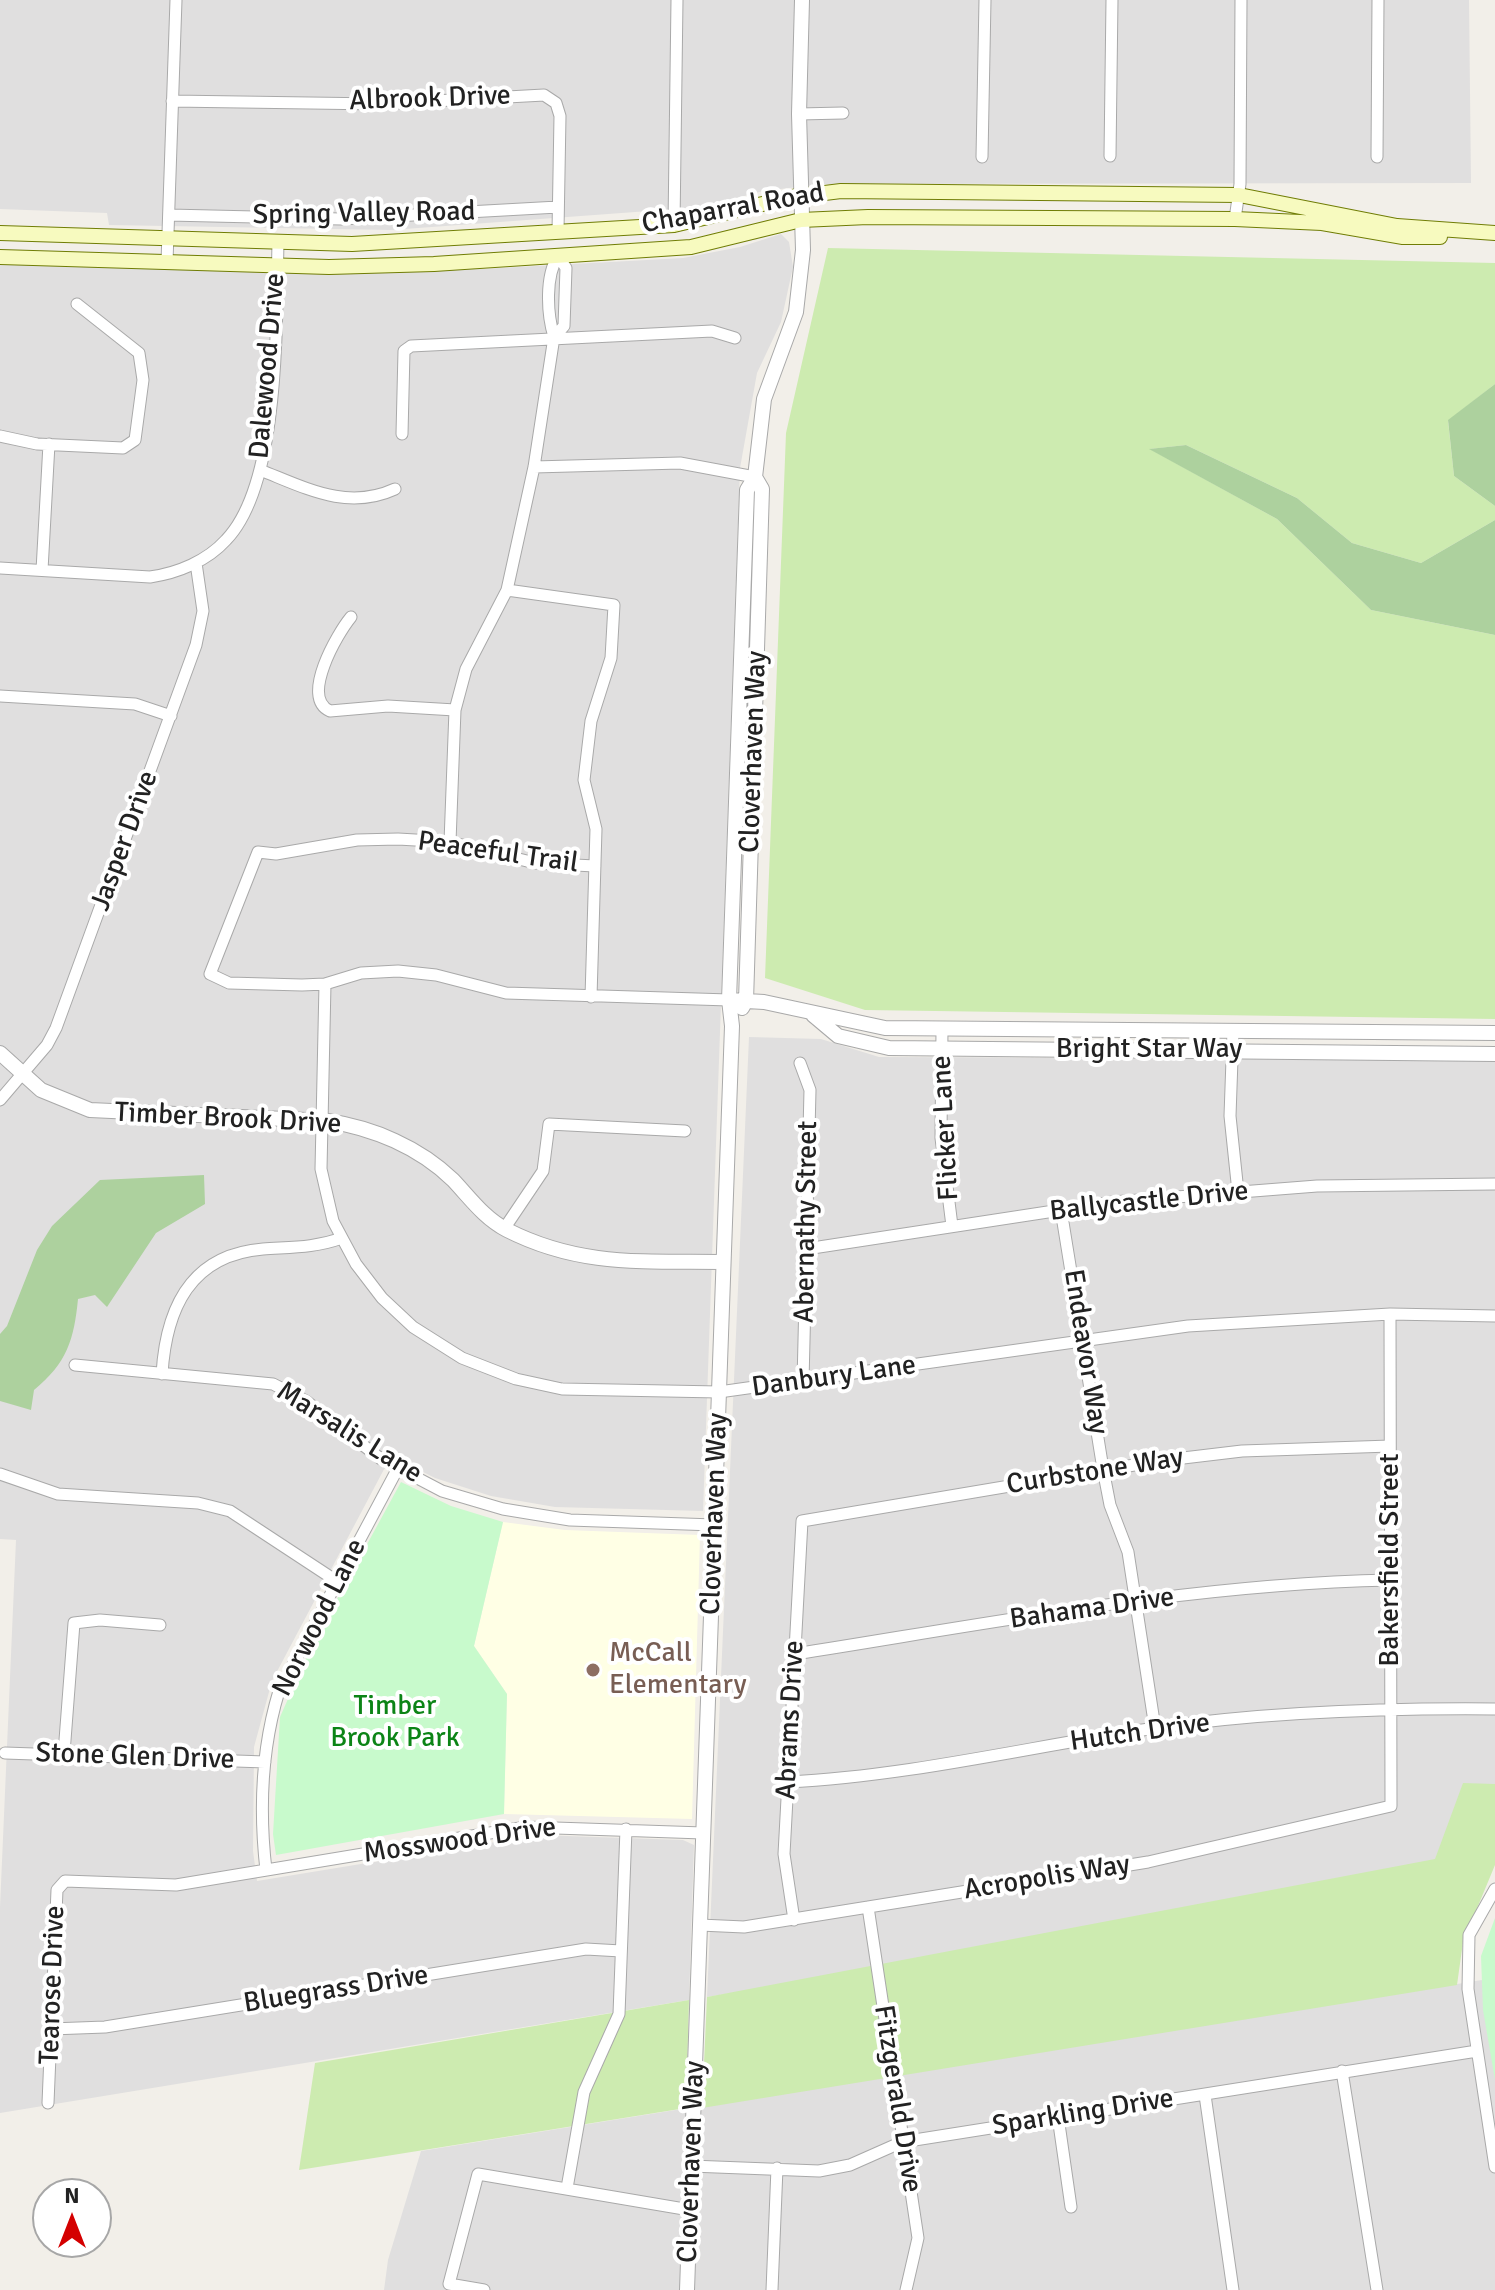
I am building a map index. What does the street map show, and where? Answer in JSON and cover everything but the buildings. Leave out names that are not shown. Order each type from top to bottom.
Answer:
[{"type":"main road","name":"Chaparral Road","points":[[0,233],[352,244],[674,225],[800,196],[841,191],[1239,195],[1299,204],[1367,221],[1464,233]]},
{"type":"main road","name":"Chaparral Road","points":[[0,257],[394,266],[701,245],[801,220],[868,217],[1235,219],[1322,223],[1416,238],[1495,233]]},
{"type":"main road","points":[[558,231],[558,256]]},
{"type":"street","points":[[167,262],[176,0]]},
{"type":"street","points":[[674,225],[677,0]]},
{"type":"street","name":"Cloverhaven Way","points":[[687,2290],[732,1026],[729,1000],[747,490],[755,477],[764,399],[796,312],[803,250],[799,114],[802,0]]},
{"type":"street","points":[[982,157],[985,0]]},
{"type":"street","points":[[1110,156],[1112,0]]},
{"type":"street","points":[[1235,219],[1239,195],[1241,0]]},
{"type":"street","points":[[1377,157],[1378,0]]},
{"type":"street","name":"Albrook Drive","points":[[172,101],[379,104],[544,95],[556,103],[560,116],[558,231]]},
{"type":"street","points":[[799,114],[843,113]]},
{"type":"street","name":"Spring Valley Road","points":[[169,215],[341,219],[558,207]]},
{"type":"street","name":"Dalewood Drive","points":[[0,568],[150,577],[171,574],[196,563],[226,541],[241,520],[260,470],[271,389],[278,242]]},
{"type":"street","points":[[450,842],[455,710],[466,669],[507,590],[534,467],[554,337],[550,324],[550,267],[558,256]]},
{"type":"street","points":[[0,436],[49,444],[123,448],[135,440],[142,401],[143,364],[139,353],[77,304]]},
{"type":"street","points":[[402,434],[404,351],[411,346],[712,331],[735,338]]},
{"type":"street","points":[[42,570],[49,444]]},
{"type":"street","points":[[534,467],[680,463],[755,477]]},
{"type":"street","points":[[260,470],[317,492],[345,499],[373,499],[395,489]]},
{"type":"street","name":"Cloverhaven Way","points":[[732,1026],[746,1001],[762,489],[755,477]]},
{"type":"street","name":"Jasper Drive","points":[[0,1100],[56,1028],[171,716],[196,645],[203,611],[196,563]]},
{"type":"street","points":[[507,590],[614,605],[611,658],[591,721],[584,780],[596,829],[591,997]]},
{"type":"street","points":[[351,617],[336,635],[327,657],[318,698],[322,707],[330,711],[388,706],[455,710]]},
{"type":"street","points":[[0,696],[135,704],[171,716]]},
{"type":"street","name":"Peaceful Trail","points":[[210,974],[258,852],[289,852],[357,840],[450,842],[508,859],[595,866]]},
{"type":"street","name":"Bright Star Way","points":[[210,974],[229,983],[325,984],[361,973],[398,971],[436,975],[506,993],[746,1001],[885,1028],[1495,1033]]},
{"type":"street","name":"Danbury Lane","points":[[325,984],[323,1186],[342,1238],[356,1264],[382,1298],[413,1327],[488,1370],[562,1389],[719,1392],[1188,1326],[1390,1314],[1495,1316]]},
{"type":"street","name":"Bright Star Way","points":[[813,1014],[838,1036],[889,1048],[1495,1054]]},
{"type":"street","name":"Flicker Lane","points":[[942,1029],[941,1138],[952,1226]]},
{"type":"street","points":[[1233,1031],[1230,1116],[1238,1192]]},
{"type":"street","name":"Timber Brook Drive","points":[[0,1053],[22,1075],[63,1102],[90,1110],[324,1121],[366,1127],[406,1146],[450,1178],[479,1210],[504,1229],[558,1252],[592,1260],[722,1262]]},
{"type":"street","name":"Abernathy Street","points":[[800,1063],[810,1090],[803,1382]]},
{"type":"street","points":[[504,1229],[543,1171],[549,1124],[685,1131]]},
{"type":"street","name":"Ballycastle Drive","points":[[806,1249],[1113,1202],[1317,1186],[1495,1184]]},
{"type":"street","name":"Endeavor Way","points":[[1061,1210],[1085,1342],[1103,1469],[1110,1505],[1128,1552],[1155,1728]]},
{"type":"street","points":[[162,1374],[164,1336],[173,1309],[190,1284],[213,1265],[248,1251],[307,1249],[342,1238]]},
{"type":"street","name":"Bakersfield Street","points":[[1390,1314],[1391,1806]]},
{"type":"street","name":"Marsalis Lane","points":[[75,1365],[273,1384],[306,1401],[351,1440],[442,1491],[534,1515],[714,1525]]},
{"type":"street","name":"Curbstone Way","points":[[802,1521],[1103,1469],[1242,1451],[1390,1446]]},
{"type":"street","name":"Norwood Lane","points":[[266,1870],[261,1824],[265,1762],[268,1728],[279,1691],[398,1468]]},
{"type":"street","points":[[0,1474],[58,1494],[198,1503],[230,1511],[338,1582]]},
{"type":"street","name":"Abrams Drive","points":[[794,1920],[784,1854],[802,1521]]},
{"type":"street","name":"Bahama Drive","points":[[795,1654],[1135,1601],[1293,1582],[1390,1580]]},
{"type":"street","points":[[64,1753],[74,1623],[100,1620],[160,1625]]},
{"type":"street","name":"Hutch Drive","points":[[787,1782],[860,1777],[1155,1728],[1308,1712],[1495,1709]]},
{"type":"street","name":"Stone Glen Drive","points":[[5,1753],[265,1762]]},
{"type":"street","name":"Acropolis Way","points":[[700,1925],[744,1927],[794,1920],[1148,1862],[1391,1806]]},
{"type":"street","name":"Mosswood Drive","points":[[266,1870],[526,1827],[703,1833]]},
{"type":"street","points":[[567,2188],[584,2092],[617,2025],[626,1829]]},
{"type":"street","name":"Tearose Drive","points":[[48,2103],[57,1890],[61,1883],[176,1885],[266,1870]]},
{"type":"street","points":[[1495,1889],[1469,1935],[1468,1989],[1495,2167]]},
{"type":"street","name":"Fitzgerald Drive","points":[[868,1907],[918,2238],[906,2290]]},
{"type":"street","name":"Bluegrass Drive","points":[[51,2029],[105,2027],[586,1949],[621,1951]]},
{"type":"street","name":"Sparkling Drive","points":[[691,2166],[819,2171],[850,2165],[902,2142],[1477,2051]]},
{"type":"street","points":[[1342,2071],[1377,2290]]},
{"type":"street","points":[[1205,2095],[1233,2290]]},
{"type":"street","points":[[1058,2117],[1071,2207]]},
{"type":"street","points":[[772,2290],[777,2168]]},
{"type":"street","points":[[484,2290],[449,2284],[478,2174],[690,2210]]},
{"type":"shaded area","points":[[0,0],[1469,0],[1471,183],[824,184],[763,191],[703,207],[391,230],[109,225],[107,213],[0,209]]},
{"type":"shaded area","points":[[781,234],[789,242],[793,267],[781,322],[757,373],[740,468],[703,1511],[555,1507],[491,1496],[435,1478],[391,1456],[272,1681],[254,1747],[253,1851],[257,1881],[538,1835],[683,1840],[694,1845],[689,2000],[0,2113],[0,1907],[16,1540],[0,1539],[0,263],[482,269],[683,258],[740,247]]},
{"type":"shaded area","points":[[749,1037],[821,1039],[879,1057],[1495,1059],[1495,1852],[1176,1923],[707,1997]]},
{"type":"shaded area","name":"McCall Elementary","points":[[503,1522],[565,1530],[700,1535],[692,1819],[504,1814],[507,1694],[474,1646]]},
{"type":"shaded area","points":[[1482,1980],[1495,2068],[1495,2290],[384,2290],[388,2260],[421,2151]]},
{"type":"green space","points":[[828,248],[1495,263],[1495,384],[1448,421],[1454,476],[1495,506],[1495,520],[1421,563],[1352,543],[1297,498],[1186,445],[1150,449],[1277,519],[1371,610],[1495,635],[1495,1019],[865,1010],[765,978],[786,433]]},
{"type":"green space","points":[[1495,384],[1495,506],[1454,476],[1448,420]]},
{"type":"green space","points":[[1186,445],[1297,498],[1352,543],[1421,563],[1495,520],[1495,635],[1371,610],[1277,519],[1149,449]]},
{"type":"green space","points":[[204,1175],[205,1204],[156,1233],[107,1307],[95,1295],[78,1299],[67,1350],[54,1370],[34,1390],[31,1410],[0,1401],[0,1334],[7,1326],[37,1250],[52,1226],[100,1180]]},
{"type":"green space","name":"Timber Brook Park","points":[[401,1482],[451,1506],[503,1522],[474,1646],[507,1694],[504,1814],[276,1855],[273,1834],[280,1717],[311,1647]]},
{"type":"green space","points":[[1463,1783],[1495,1784],[1495,1865],[1463,1942],[1457,1985],[702,2108],[707,1997],[1435,1859]]},
{"type":"green space","points":[[1495,1918],[1495,2080],[1483,2010],[1481,1956]]},
{"type":"green space","points":[[689,2000],[686,2108],[299,2170],[315,2063]]},
{"type":"place","name":"McCall Elementary","points":[[593,1670]]}]
